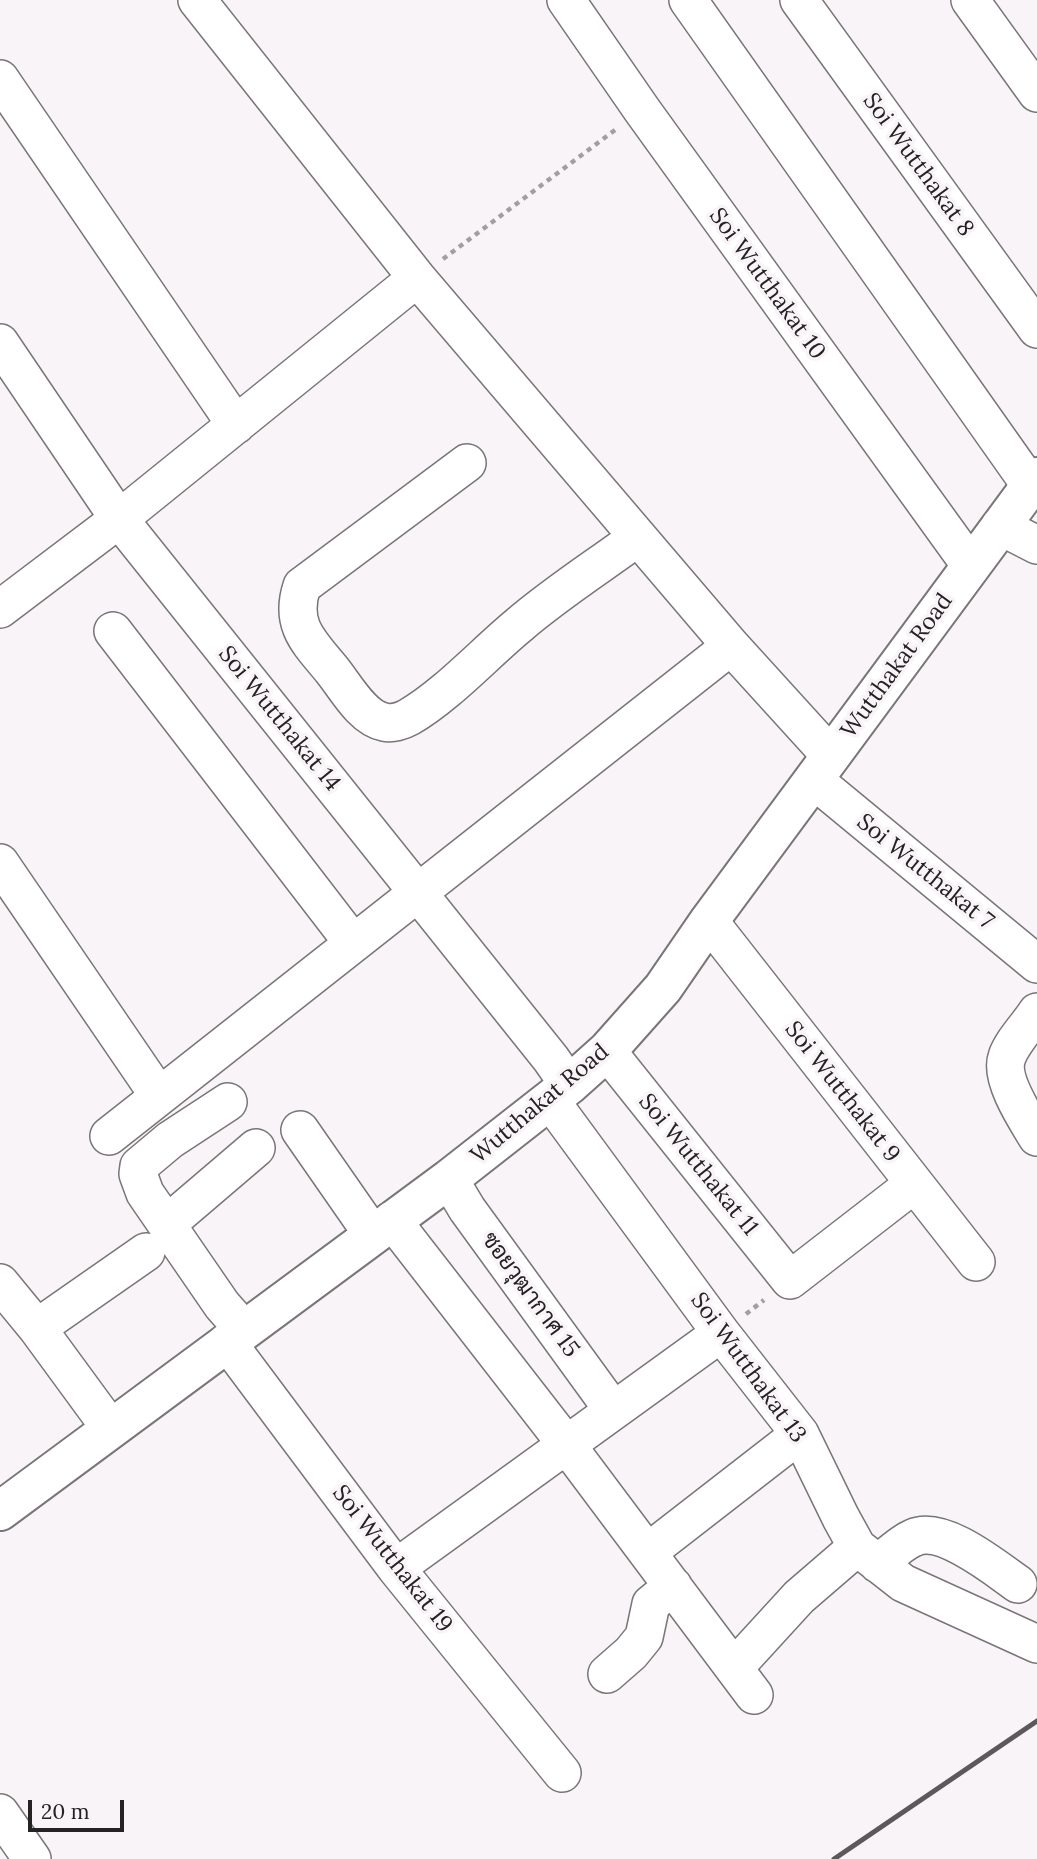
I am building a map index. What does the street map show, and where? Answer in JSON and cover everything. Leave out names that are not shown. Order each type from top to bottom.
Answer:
[{"type":"main road","name":"Wutthakat Road","points":[[0,1511],[449,1179],[560,1093],[607,1051],[663,988],[709,921],[1034,482]]},
{"type":"street","name":"Soi Wutthakat 7","points":[[197,0],[417,278],[731,646],[822,768],[1037,964]]},
{"type":"street","name":"Soi Wutthakat 10","points":[[566,0],[642,110],[971,566]]},
{"type":"street","points":[[688,0],[1034,482]]},
{"type":"street","name":"Soi Wutthakat 8","points":[[799,0],[1037,329]]},
{"type":"street","points":[[970,0],[1037,93]]},
{"type":"street","points":[[0,79],[236,425]]},
{"type":"street","points":[[0,609],[119,519],[417,278]]},
{"type":"street","name":"Soi Wutthakat 14","points":[[0,343],[119,519],[551,1059],[560,1093]]},
{"type":"street","points":[[467,463],[302,586],[297,610],[298,621],[306,639],[366,712],[382,722],[408,718],[521,622],[638,537]]},
{"type":"street","points":[[1000,526],[1037,545]]},
{"type":"street","points":[[113,631],[353,943]]},
{"type":"street","points":[[109,1136],[731,646]]},
{"type":"street","points":[[0,863],[159,1096]]},
{"type":"street","name":"Soi Wutthakat 9","points":[[709,921],[976,1262]]},
{"type":"street","points":[[1037,1012],[1007,1056],[1005,1066],[1020,1107],[1037,1137]]},
{"type":"street","name":"Soi Wutthakat 11","points":[[607,1051],[790,1280]]},
{"type":"street","name":"Soi Wutthakat 13","points":[[560,1093],[722,1333],[800,1434],[841,1518],[867,1555],[902,1583],[1037,1644]]},
{"type":"street","name":"Soi Wutthakat 19","points":[[228,1102],[170,1140],[139,1166],[138,1174],[156,1238],[222,1304],[235,1336],[396,1568],[562,1773]]},
{"type":"street","points":[[300,1130],[566,1444],[744,1682],[799,1597],[867,1555],[913,1538],[928,1534],[942,1537],[978,1556],[1018,1584]]},
{"type":"street","points":[[37,1328],[156,1238],[257,1148]]},
{"type":"street","name":"ซอยวุฒากาศ 15","points":[[449,1179],[467,1209],[613,1410]]},
{"type":"street","points":[[790,1280],[914,1184]]},
{"type":"street","points":[[0,1283],[37,1328],[111,1429]]},
{"type":"street","points":[[396,1568],[722,1333]]},
{"type":"street","points":[[648,1552],[800,1434]]},
{"type":"street","points":[[607,1674],[631,1653],[644,1637],[651,1604],[673,1586]]},
{"type":"street","points":[[0,1814],[32,1859]]},
{"type":"path","points":[[417,278],[642,110]]},
{"type":"path","points":[[722,1333],[790,1280]]},
{"type":"railway","points":[[834,1859],[1037,1721]]}]
